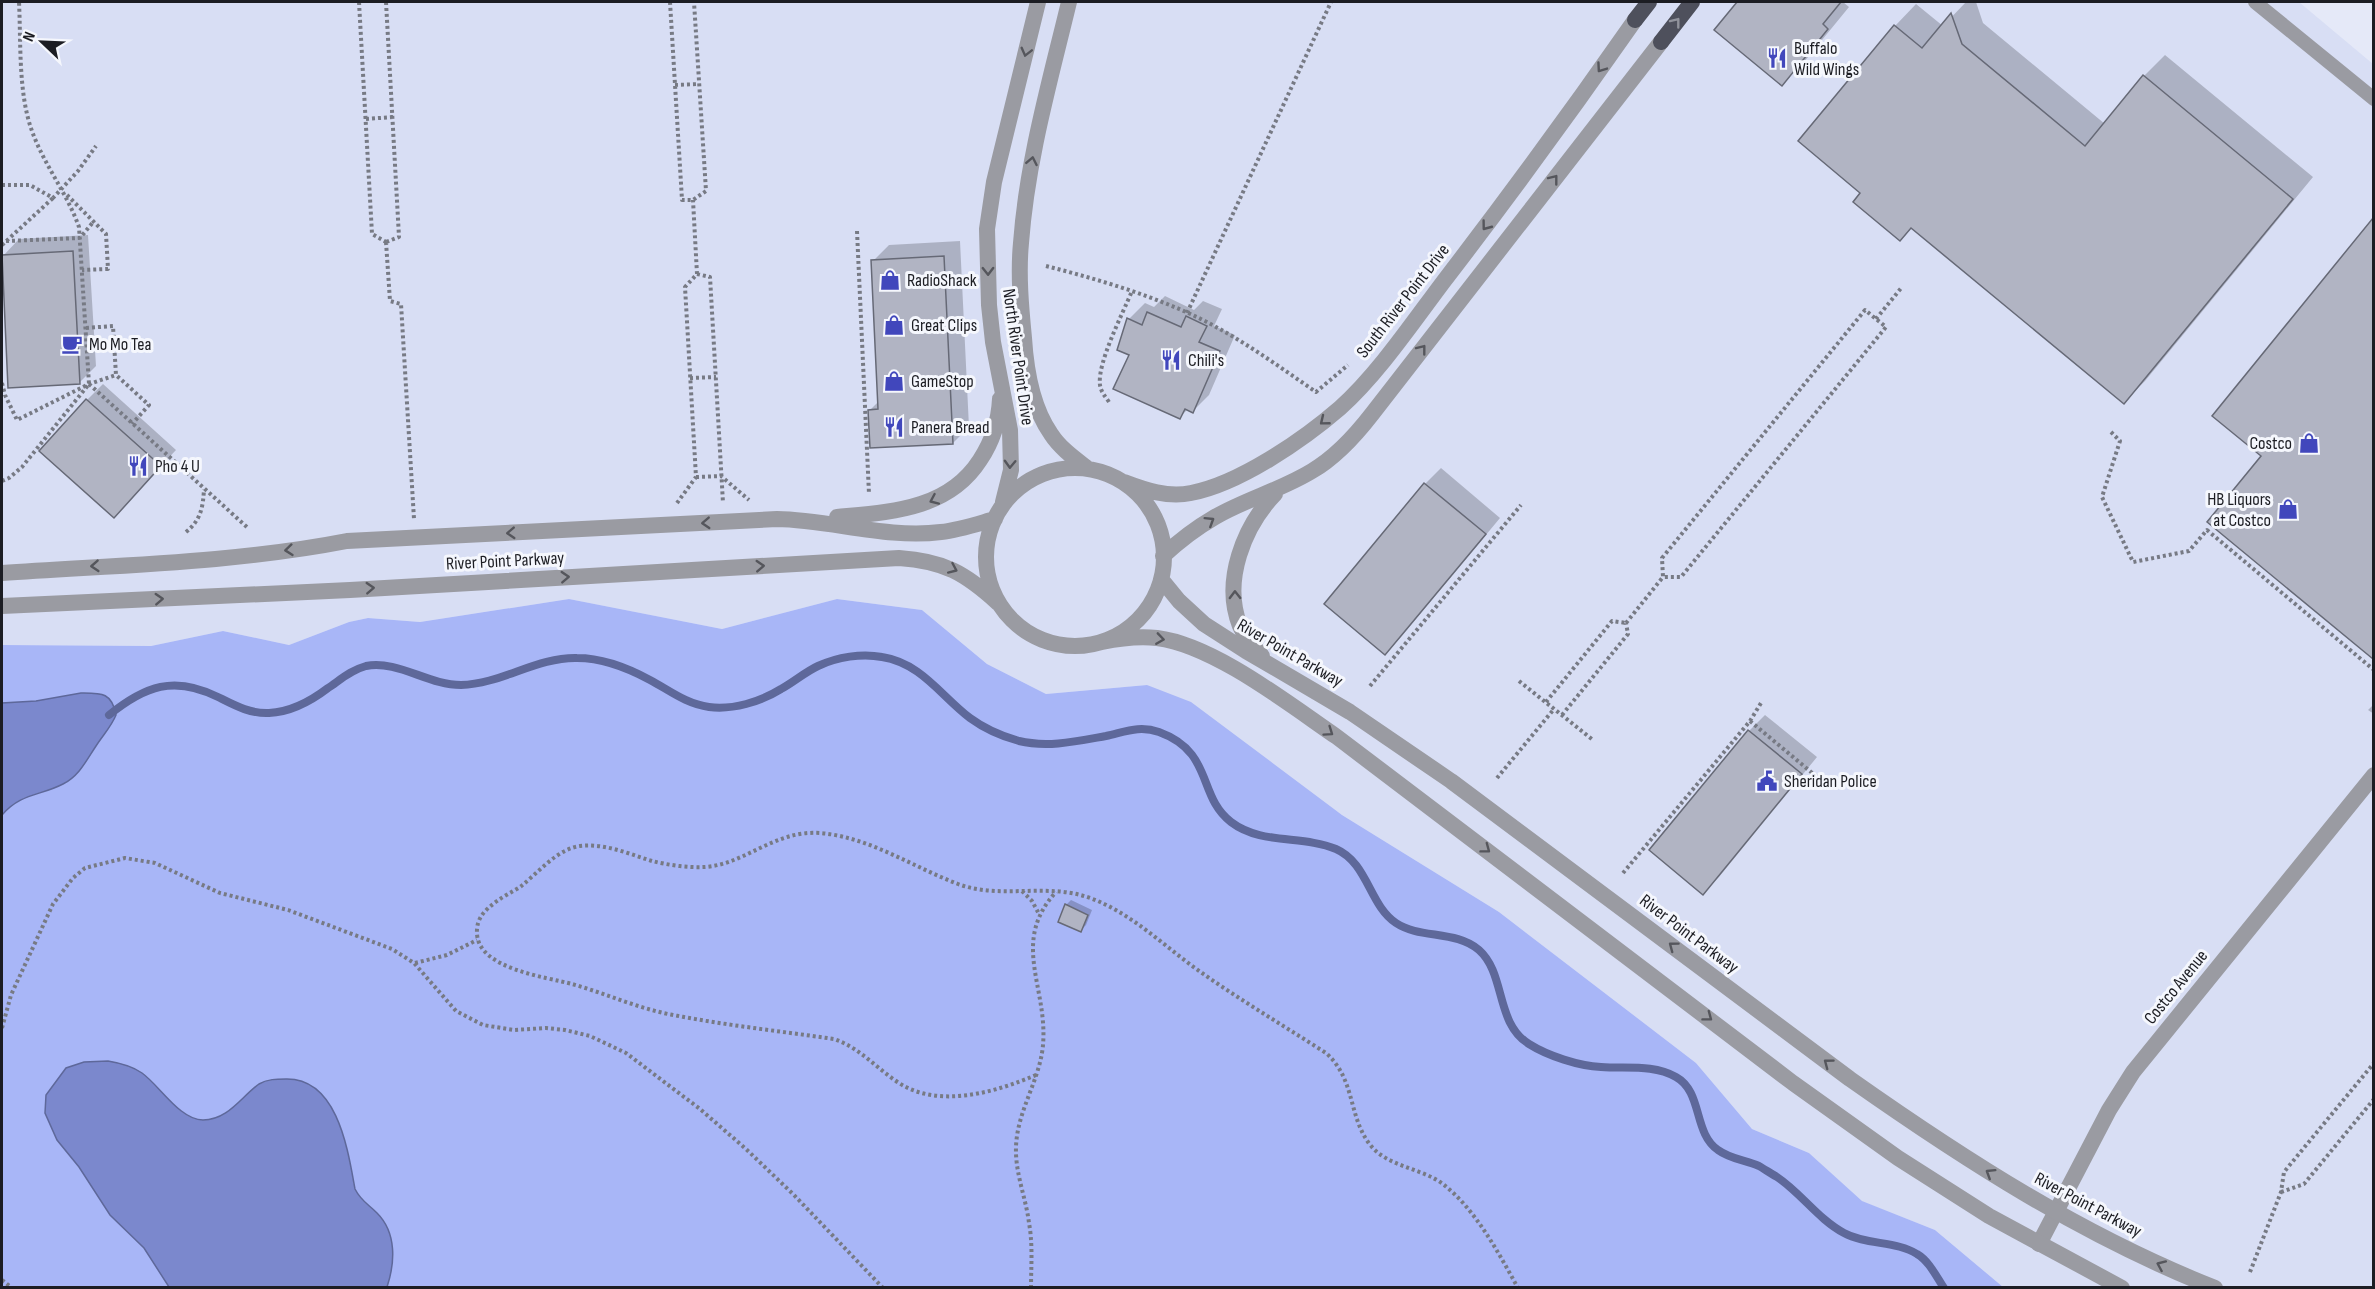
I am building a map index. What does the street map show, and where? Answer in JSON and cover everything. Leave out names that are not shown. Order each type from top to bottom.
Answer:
[{"type":"highway","points":[[1635,20],[1649,2]]},
{"type":"highway","points":[[1660,42],[1692,2]]},
{"type":"street","name":"North River Point Drive","points":[[998,513],[1011,470],[1010,430],[1000,383],[989,305],[989,213],[1001,150],[1038,2]]},
{"type":"street","name":"North River Point Drive","points":[[1069,2],[1028,181],[1020,244],[1020,299],[1026,360],[1040,413],[1051,434],[1066,452],[1087,468]]},
{"type":"street","name":"South River Point Drive","points":[[1124,482],[1150,491],[1170,494],[1191,493],[1230,480],[1257,466],[1314,429],[1341,407],[1380,363],[1528,171],[1635,20]]},
{"type":"street","points":[[1163,556],[1181,539],[1215,517],[1280,489],[1330,459],[1363,426],[1660,42]]},
{"type":"street","points":[[806,520],[899,511],[938,499],[954,489],[976,466],[988,446],[997,419],[1000,383]]},
{"type":"street","points":[[1102,642],[1130,627],[1141,617],[1151,602],[1161,579],[1162,540],[1153,514],[1145,502],[1124,482],[1087,468],[1058,469],[1022,484],[998,513],[989,532],[986,563],[988,576],[998,603],[1024,630],[1049,642],[1077,646],[1102,642],[1130,637],[1169,640],[1210,657],[1267,689],[1337,737],[1850,1124],[1941,1186],[2039,1244],[2122,1287]]},
{"type":"street","points":[[1269,664],[1240,627],[1236,611],[1235,578],[1241,547],[1251,525],[1263,506],[1280,489]]},
{"type":"street","name":"River Point Parkway","points":[[2,573],[228,556],[310,548],[347,541],[777,519],[806,520],[921,534],[964,528],[998,513]]},
{"type":"street","name":"River Point Parkway","points":[[2,606],[350,590],[899,558],[927,561],[952,568],[968,576],[998,603]]},
{"type":"street","name":"River Point Parkway","points":[[1161,579],[1179,601],[1204,624],[1350,712],[1451,781],[1850,1079],[1956,1152],[2055,1213],[2118,1245],[2215,1287]]},
{"type":"street","name":"Costco Avenue","points":[[2039,1244],[2109,1110],[2129,1077],[2373,775]]},
{"type":"lane","points":[[2256,2],[2373,99]]},
{"type":"path","points":[[2,481],[22,468],[89,384],[79,226],[31,128],[24,85],[19,2]]},
{"type":"path","points":[[359,2],[372,234],[386,242]]},
{"type":"path","points":[[386,2],[399,237],[386,242]]},
{"type":"path","points":[[670,2],[682,200],[693,200],[706,190],[694,2]]},
{"type":"path","points":[[1187,312],[1331,2]]},
{"type":"path","points":[[675,85],[699,84]]},
{"type":"path","points":[[366,119],[393,117]]},
{"type":"path","points":[[4,243],[62,190],[96,146]]},
{"type":"path","points":[[2,185],[30,185],[53,198]]},
{"type":"path","points":[[62,190],[106,234],[108,268],[82,270]]},
{"type":"path","points":[[674,507],[696,477],[685,287],[697,274],[693,200]]},
{"type":"path","points":[[4,243],[80,238],[94,221]]},
{"type":"path","points":[[857,231],[869,497]]},
{"type":"path","points":[[386,242],[390,301],[401,304],[414,520]]},
{"type":"path","points":[[1046,266],[1090,277],[1187,312],[1237,339],[1316,392],[1348,365]]},
{"type":"path","points":[[697,274],[710,278],[723,505]]},
{"type":"path","points":[[1876,319],[1902,286]]},
{"type":"path","points":[[1109,402],[1100,384],[1101,373],[1107,351],[1132,291]]},
{"type":"path","points":[[1562,715],[1628,634],[1626,623],[1664,577],[1662,558],[1865,310],[1886,327],[1681,578],[1664,577]]},
{"type":"path","points":[[86,328],[113,326],[116,375],[149,405],[132,424]]},
{"type":"path","points":[[2,383],[4,395],[17,420],[89,384],[116,375]]},
{"type":"path","points":[[690,378],[716,377]]},
{"type":"path","points":[[89,384],[248,528]]},
{"type":"path","points":[[2111,432],[2120,441],[2102,497],[2133,562],[2189,551],[2207,530],[2373,670]]},
{"type":"path","points":[[696,477],[721,476],[752,503]]},
{"type":"path","points":[[186,531],[195,525],[201,514],[204,488]]},
{"type":"path","points":[[1370,686],[1521,505]]},
{"type":"path","points":[[1546,702],[1612,621],[1626,623]]},
{"type":"path","points":[[1519,681],[1593,740]]},
{"type":"path","points":[[1623,873],[1750,721],[1761,703]]},
{"type":"path","points":[[1497,778],[1554,709]]},
{"type":"path","points":[[1750,721],[1823,782]]},
{"type":"path","points":[[1036,1075],[1008,1087],[966,1095],[930,1094],[913,1090],[899,1083],[864,1055],[841,1042],[648,1009],[573,984],[508,967],[485,951],[477,940],[477,928],[486,910],[517,889],[562,852],[577,846],[610,848],[657,862],[706,867],[722,863],[772,841],[794,835],[819,833],[869,845],[960,885],[1000,893],[1056,891],[1089,897],[1124,915],[1202,973],[1326,1053],[1337,1063],[1344,1075],[1367,1141],[1385,1158],[1426,1174],[1455,1195],[1480,1224],[1518,1287]]},
{"type":"path","points":[[2,1028],[11,995],[53,904],[62,891],[85,868],[125,858],[140,859],[220,893],[288,910],[392,949],[414,963],[456,1011],[470,1019],[496,1028],[565,1030],[590,1036],[626,1053],[700,1109],[746,1149],[883,1287]]},
{"type":"path","points":[[1022,891],[1032,901],[1039,914]]},
{"type":"path","points":[[1030,1287],[1032,1249],[1030,1224],[1019,1173],[1016,1146],[1023,1113],[1042,1054],[1044,1027],[1033,947],[1039,914],[1056,891]]},
{"type":"path","points":[[414,963],[447,955],[477,940]]},
{"type":"path","points":[[2250,1272],[2281,1192],[2284,1172],[2373,1062]]},
{"type":"path","points":[[2281,1192],[2304,1184],[2373,1099]]},
{"type":"path","points":[[2,1280],[12,1287]]},
{"type":"shaded area","points":[[2,2],[2299,2],[2373,64],[2373,1287],[2003,1287],[1935,1230],[1861,1201],[1809,1153],[1752,1129],[1696,1063],[1499,912],[1342,815],[1147,685],[1046,694],[987,664],[922,610],[837,599],[722,629],[569,599],[420,622],[368,618],[349,622],[289,645],[223,631],[151,646],[2,645]]},
{"type":"shaded area","points":[[569,599],[722,629],[837,599],[922,610],[987,664],[1046,694],[1147,685],[1191,702],[1342,815],[1499,912],[1696,1063],[1752,1129],[1809,1153],[1862,1201],[1935,1230],[2003,1287],[2,1288],[2,645],[151,646],[223,631],[289,645],[349,622],[368,618],[420,622]]},
{"type":"shaded area","points":[[81,693],[104,695],[112,702],[116,715],[109,727],[74,777],[55,788],[16,803],[2,815],[2,703],[36,701]]},
{"type":"shaded area","points":[[108,1061],[126,1065],[138,1071],[178,1109],[195,1119],[212,1119],[220,1116],[234,1107],[252,1089],[269,1080],[286,1079],[304,1082],[318,1090],[329,1103],[344,1137],[355,1189],[384,1221],[388,1230],[393,1258],[387,1287],[169,1287],[144,1248],[110,1215],[79,1167],[57,1140],[45,1113],[46,1095],[66,1068],[84,1062]]},
{"type":"building","name":"Buffalo Wild Wings","points":[[1737,2],[1841,2],[1823,24],[1828,29],[1782,86],[1714,30]]},
{"type":"building","points":[[1951,13],[1962,44],[2085,146],[2143,75],[2293,199],[2124,404],[1911,228],[1900,241],[1853,202],[1860,193],[1798,141],[1894,25],[1922,48]]},
{"type":"building","name":"Costco","points":[[2373,218],[2373,659],[2207,522],[2261,456],[2212,416]]},
{"type":"building","points":[[73,251],[80,384],[8,388],[2,255]]},
{"type":"building","points":[[944,256],[953,444],[870,448],[868,410],[878,409],[871,260]]},
{"type":"building","name":"Chili's","points":[[1147,312],[1181,327],[1186,316],[1207,326],[1199,342],[1220,351],[1193,413],[1185,409],[1180,419],[1113,389],[1129,355],[1117,350],[1127,318],[1142,325]]},
{"type":"building","points":[[86,399],[161,466],[114,518],[39,451]]},
{"type":"building","points":[[1424,483],[1486,534],[1385,655],[1324,604]]},
{"type":"building","points":[[1748,730],[1802,774],[1703,895],[1649,850]]},
{"type":"building","points":[[1065,904],[1088,915],[1081,932],[1058,922]]},
{"type":"waterway","points":[[109,715],[135,697],[148,691],[174,685],[202,690],[236,706],[269,713],[300,705],[366,666],[390,666],[437,681],[461,685],[476,684],[548,662],[577,658],[596,660],[624,668],[693,703],[718,708],[746,704],[764,698],[825,663],[841,658],[866,655],[896,660],[908,666],[976,722],[993,732],[1019,741],[1052,744],[1138,729],[1159,732],[1189,751],[1197,762],[1213,800],[1231,822],[1255,834],[1309,842],[1336,849],[1347,855],[1355,864],[1380,906],[1396,923],[1416,931],[1460,940],[1479,950],[1488,960],[1511,1024],[1518,1035],[1529,1044],[1554,1056],[1583,1065],[1658,1070],[1676,1077],[1685,1084],[1690,1092],[1705,1134],[1718,1150],[1759,1166],[1777,1177],[1826,1221],[1844,1233],[1862,1240],[1900,1247],[1917,1254],[1929,1265],[1944,1288]]},
{"type":"place","name":"Buffalo Wild Wings","points":[[1777,58]]},
{"type":"place","name":"RadioShack","points":[[890,280]]},
{"type":"place","name":"Great Clips","points":[[894,325]]},
{"type":"place","name":"Mo Mo Tea","points":[[72,344]]},
{"type":"place","name":"Chili's","points":[[1171,360]]},
{"type":"place","name":"GameStop","points":[[894,381]]},
{"type":"place","name":"Panera Bread","points":[[894,427]]},
{"type":"place","name":"Costco","points":[[2309,443]]},
{"type":"place","name":"Pho 4 U","points":[[138,466]]},
{"type":"place","name":"HB Liquors at Costco","points":[[2288,509]]},
{"type":"place","name":"Sheridan Police","points":[[1767,781]]}]
